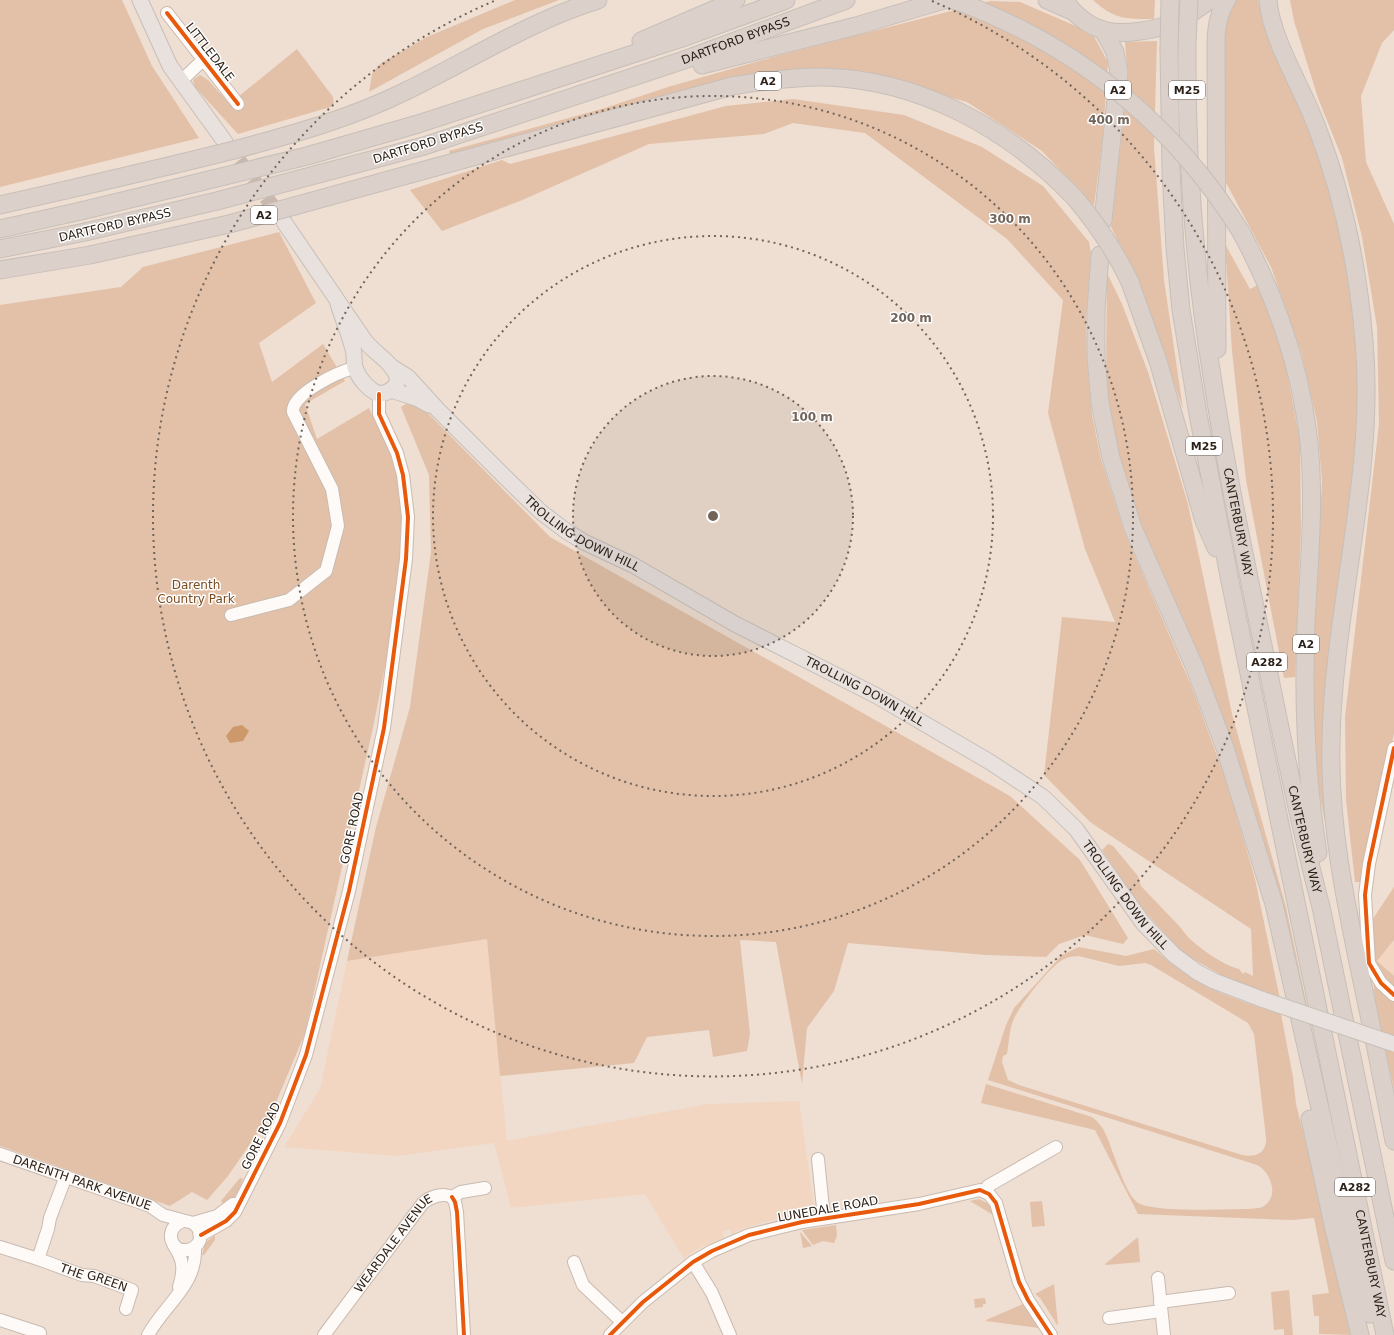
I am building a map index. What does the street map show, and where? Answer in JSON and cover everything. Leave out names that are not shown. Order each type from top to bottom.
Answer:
[{"type":"highway","points":[[0,204],[195,160],[308,130],[348,117],[408,90],[522,31],[565,12],[598,0]]},
{"type":"highway","points":[[537,86],[736,0]]},
{"type":"highway","name":"DARTFORD BYPASS","points":[[0,229],[81,211],[307,156],[418,124],[682,38],[786,0]]},
{"type":"highway","name":"DARTFORD BYPASS","points":[[0,249],[85,232],[241,195],[424,146],[723,46],[846,0]]},
{"type":"highway","points":[[541,108],[661,78],[714,61],[856,26],[944,0]]},
{"type":"highway","name":"A2","points":[[953,0],[993,16],[1044,41],[1110,84],[1149,118],[1182,152],[1208,183],[1241,232],[1268,289],[1287,341],[1298,381],[1308,432],[1312,501],[1306,622],[1305,703],[1310,794],[1319,859],[1320,907]]},
{"type":"highway","points":[[1047,0],[1068,6],[1103,30],[1115,52],[1119,72],[1103,220]]},
{"type":"highway","name":"M25","points":[[1170,0],[1169,50],[1171,170],[1181,310],[1198,414],[1230,582]]},
{"type":"highway","name":"M25","points":[[1188,0],[1188,136],[1191,191],[1205,332],[1218,417]]},
{"type":"highway","points":[[1103,30],[1130,32],[1159,27],[1186,17],[1210,0]]},
{"type":"highway","points":[[1218,417],[1216,310],[1216,44],[1217,28],[1221,12],[1227,0]]},
{"type":"highway","points":[[1268,0],[1269,13],[1276,33],[1307,102],[1334,174],[1348,232],[1361,306],[1366,354],[1364,454],[1335,674],[1331,718],[1330,770],[1336,851],[1394,1141]]},
{"type":"highway","name":"A2","points":[[0,270],[90,255],[229,224],[732,86],[778,80],[824,77],[854,80],[898,89],[926,97],[980,121],[1033,158],[1075,198],[1097,224],[1116,254],[1130,282],[1158,361],[1204,521],[1230,582]]},
{"type":"highway","points":[[1100,255],[1096,310],[1097,363],[1100,402],[1111,458],[1133,528],[1195,668],[1215,722],[1274,904],[1349,1237],[1370,1314],[1378,1335]]},
{"type":"highway","name":"CANTERBURY WAY","points":[[1218,417],[1235,509],[1301,827],[1320,907],[1394,1261]]},
{"type":"highway","name":"CANTERBURY WAY","points":[[1230,582],[1385,1335]]},
{"type":"highway","points":[[1256,846],[1288,1021],[1334,1229],[1360,1335]]},
{"type":"main road","points":[[140,0],[159,44],[181,81],[225,142]]},
{"type":"main road","points":[[284,222],[338,304],[349,316],[371,349],[376,351],[392,367],[398,379],[395,386],[385,392],[367,386],[355,364],[338,304]]},
{"type":"main road","points":[[355,364],[359,354],[371,349]]},
{"type":"main road","name":"TROLLING DOWN HILL","points":[[392,367],[408,377],[438,410],[541,512],[566,531],[584,542],[633,565],[736,624],[871,692],[1026,784],[1056,808],[1076,829],[1143,923],[1174,955],[1197,972],[1214,981],[1264,1000],[1394,1044]]},
{"type":"main road","name":"TROLLING DOWN HILL","points":[[385,392],[416,398],[438,410]]},
{"type":"street","name":"LITTLEDALE","points":[[168,13],[238,104]]},
{"type":"street","name":"LITTLEDALE","points":[[181,81],[203,60]]},
{"type":"street","points":[[231,615],[289,600],[326,571],[338,526],[332,489],[292,412],[292,407],[298,399],[321,383],[355,364]]},
{"type":"street","name":"GORE ROAD","points":[[201,1235],[226,1221],[235,1212],[242,1195],[280,1122],[306,1055],[348,890],[385,724],[406,559],[408,518],[403,475],[397,452],[379,414],[385,392]]},
{"type":"street","points":[[1394,748],[1369,864],[1365,901],[1369,963],[1380,983],[1394,995]]},
{"type":"street","points":[[1050,1335],[1022,1289],[1014,1267],[996,1203],[985,1192],[989,1186],[1056,1147]]},
{"type":"street","name":"DARENTH PARK AVENUE","points":[[0,1154],[150,1206],[163,1215],[188,1222]]},
{"type":"street","name":"LUNEDALE ROAD","points":[[818,1159],[824,1218]]},
{"type":"street","points":[[38,1259],[50,1217],[66,1176]]},
{"type":"street","name":"WEARDALE AVENUE","points":[[324,1335],[420,1206],[434,1197],[446,1195],[452,1197],[461,1192],[485,1188]]},
{"type":"street","name":"LUNEDALE ROAD","points":[[610,1335],[643,1302],[693,1262],[712,1251],[749,1235],[824,1218],[919,1204],[978,1190],[985,1192]]},
{"type":"street","name":"GORE ROAD","points":[[188,1222],[220,1214],[242,1195]]},
{"type":"street","points":[[452,1197],[456,1204],[464,1335]]},
{"type":"street","name":"DARENTH PARK AVENUE","points":[[163,1215],[171,1231]]},
{"type":"street","points":[[148,1335],[177,1293],[189,1280],[193,1271],[195,1248],[201,1235],[199,1229],[188,1222],[178,1223],[171,1231],[171,1240],[181,1256],[183,1264],[182,1278],[177,1293]]},
{"type":"street","points":[[174,1246],[184,1251],[195,1248]]},
{"type":"street","name":"THE GREEN","points":[[0,1247],[82,1275],[94,1276],[132,1290],[126,1309]]},
{"type":"street","points":[[574,1262],[583,1285],[622,1322]]},
{"type":"street","points":[[693,1262],[712,1293],[730,1335]]},
{"type":"street","points":[[1158,1278],[1164,1335]]},
{"type":"street","points":[[1109,1318],[1161,1306],[1229,1294]]},
{"type":"street","points":[[0,1320],[40,1333],[39,1335]]},
{"type":"shaded area","points":[[242,725],[249,731],[243,741],[230,743],[226,736],[233,727]]},
{"type":"shaded area","points":[[487,939],[507,1141],[708,1104],[799,1101],[815,1213],[777,1219],[741,1229],[732,1234],[730,1229],[722,1232],[724,1237],[695,1250],[684,1259],[645,1194],[511,1208],[494,1143],[397,1156],[284,1147],[320,1089],[347,961]]},
{"type":"shaded area","points":[[1394,941],[1394,980],[1375,964]]},
{"type":"green space","points":[[0,0],[122,0],[152,66],[199,138],[0,187]]},
{"type":"green space","points":[[515,0],[559,0],[483,29],[369,92],[372,74],[380,64],[427,37]]},
{"type":"green space","points":[[1093,0],[1155,0],[1154,19],[1121,17],[1101,7]]},
{"type":"green space","points":[[1231,0],[1258,0],[1264,26],[1306,116],[1337,214],[1356,321],[1359,407],[1328,839],[1318,785],[1315,745],[1313,658],[1322,482],[1317,421],[1301,352],[1271,267],[1223,177],[1224,36]]},
{"type":"green space","points":[[1290,0],[1394,0],[1394,30],[1382,43],[1361,96],[1366,162],[1394,224],[1394,733],[1362,882],[1355,882],[1346,800],[1345,717],[1379,424],[1377,327],[1362,237],[1342,158],[1318,98],[1294,21]]},
{"type":"green space","points":[[990,1],[1020,2],[1092,33],[1108,62],[1103,135],[1094,206],[1042,151],[967,102],[844,69],[761,75],[685,90],[450,155],[449,151],[605,108],[668,87],[780,55]]},
{"type":"green space","points":[[1157,41],[1154,147],[1164,280],[1183,409],[1138,280],[1111,227],[1128,78],[1125,42]]},
{"type":"green space","points":[[297,49],[333,97],[334,106],[238,134],[195,87],[193,80],[200,75],[208,80],[236,111],[244,104],[238,97]]},
{"type":"green space","points":[[793,99],[904,115],[982,147],[1043,186],[1089,242],[1091,253],[1086,320],[1087,362],[1092,415],[1101,459],[1124,531],[1191,685],[1228,786],[1255,879],[1280,999],[1230,980],[1174,948],[1168,937],[1139,905],[1102,850],[1108,844],[1113,846],[1138,876],[1141,886],[1191,940],[1215,958],[1239,969],[1243,974],[1245,972],[1253,976],[1251,929],[1090,822],[1044,775],[1062,617],[1115,622],[1085,549],[1048,413],[1063,300],[1007,239],[865,133],[793,123],[764,134],[649,144],[520,201],[442,231],[410,190],[502,160],[510,164],[726,106]]},
{"type":"green space","name":"Darenth Country Park","points":[[279,232],[316,303],[259,343],[272,382],[323,344],[345,381],[305,404],[317,439],[369,408],[391,453],[404,500],[400,577],[390,641],[374,723],[305,1033],[272,1112],[228,1176],[207,1200],[192,1192],[170,1206],[0,1146],[0,305],[121,287],[143,267]]},
{"type":"green space","points":[[1225,244],[1250,289],[1258,285],[1283,350],[1300,441],[1301,529],[1295,677],[1284,678],[1246,480],[1232,351]]},
{"type":"green space","points":[[1107,273],[1122,304],[1148,372],[1188,504],[1232,714],[1286,907],[1307,1006],[1301,1005],[1256,819],[1224,723],[1153,556],[1130,496],[1111,423],[1106,383]]},
{"type":"green space","points":[[414,399],[550,537],[1010,796],[1080,860],[1128,938],[1123,944],[1085,935],[1059,944],[1046,957],[986,955],[848,943],[834,991],[807,1028],[802,1084],[776,942],[740,940],[750,1034],[747,1051],[713,1057],[709,1030],[647,1037],[634,1063],[500,1076],[487,939],[347,961],[376,827],[410,707],[431,552],[429,475],[401,407]]},
{"type":"green space","points":[[1394,887],[1394,940],[1377,961],[1394,976],[1394,1089],[1375,1002],[1369,925]]},
{"type":"green space","points":[[1079,947],[1126,956],[1154,949],[1184,973],[1211,988],[1245,1002],[1281,1014],[1293,1077],[1296,1104],[1354,1335],[1319,1334],[1319,1316],[1314,1316],[1312,1295],[1329,1293],[1314,1218],[1292,1220],[1138,1214],[1095,1130],[981,1103],[986,1084],[1092,1117],[1100,1125],[1106,1135],[1121,1174],[1133,1198],[1137,1202],[1145,1205],[1157,1208],[1208,1210],[1259,1208],[1269,1202],[1272,1190],[1271,1184],[1266,1173],[1257,1165],[988,1080],[1006,1025],[1014,1008],[1062,955]],"holes":[[[1077,956],[1119,966],[1145,963],[1151,965],[1248,1023],[1254,1034],[1266,1138],[1266,1143],[1262,1151],[1256,1155],[1242,1155],[1019,1085],[1008,1080],[1002,1062],[1003,1056],[1007,1054],[1013,1021],[1021,1006],[1051,969],[1064,959]]]},
{"type":"green space","points":[[240,1178],[243,1179],[240,1187],[231,1200],[225,1205],[221,1201]]},
{"type":"green space","points":[[979,1199],[989,1204],[993,1215],[970,1201]]},
{"type":"green space","points":[[1042,1201],[1045,1226],[1032,1227],[1030,1202]]},
{"type":"green space","points":[[836,1225],[837,1236],[834,1243],[823,1241],[813,1245],[802,1230]]},
{"type":"green space","points":[[800,1232],[801,1233],[812,1246],[803,1248]]},
{"type":"green space","points":[[215,1235],[215,1240],[204,1255],[202,1255],[205,1243]]},
{"type":"green space","points":[[1138,1237],[1140,1262],[1105,1264]]},
{"type":"green space","points":[[1054,1284],[1058,1326],[1040,1298],[1035,1294]]},
{"type":"green space","points":[[1289,1290],[1293,1335],[1284,1335],[1284,1329],[1274,1330],[1271,1292]]},
{"type":"green space","points":[[985,1298],[986,1304],[983,1304],[983,1307],[975,1308],[974,1299]]},
{"type":"green space","points":[[1023,1304],[1039,1328],[986,1321],[986,1320]]},
{"type":"tunnel","points":[[225,142],[283,220]]},
{"type":"cycle path","points":[[167,13],[238,104]]},
{"type":"cycle path","points":[[201,1235],[226,1221],[235,1212],[280,1123],[306,1055],[349,891],[384,728],[406,559],[408,517],[403,475],[397,453],[379,414],[379,394]]},
{"type":"cycle path","points":[[1394,748],[1369,864],[1365,895],[1369,963],[1381,983],[1394,995]]},
{"type":"cycle path","points":[[610,1335],[643,1302],[693,1262],[712,1251],[749,1235],[802,1222],[919,1204],[980,1190],[989,1194],[996,1203],[1019,1282],[1028,1300],[1051,1335]]},
{"type":"cycle path","points":[[452,1197],[455,1202],[457,1212],[464,1335]]}]
